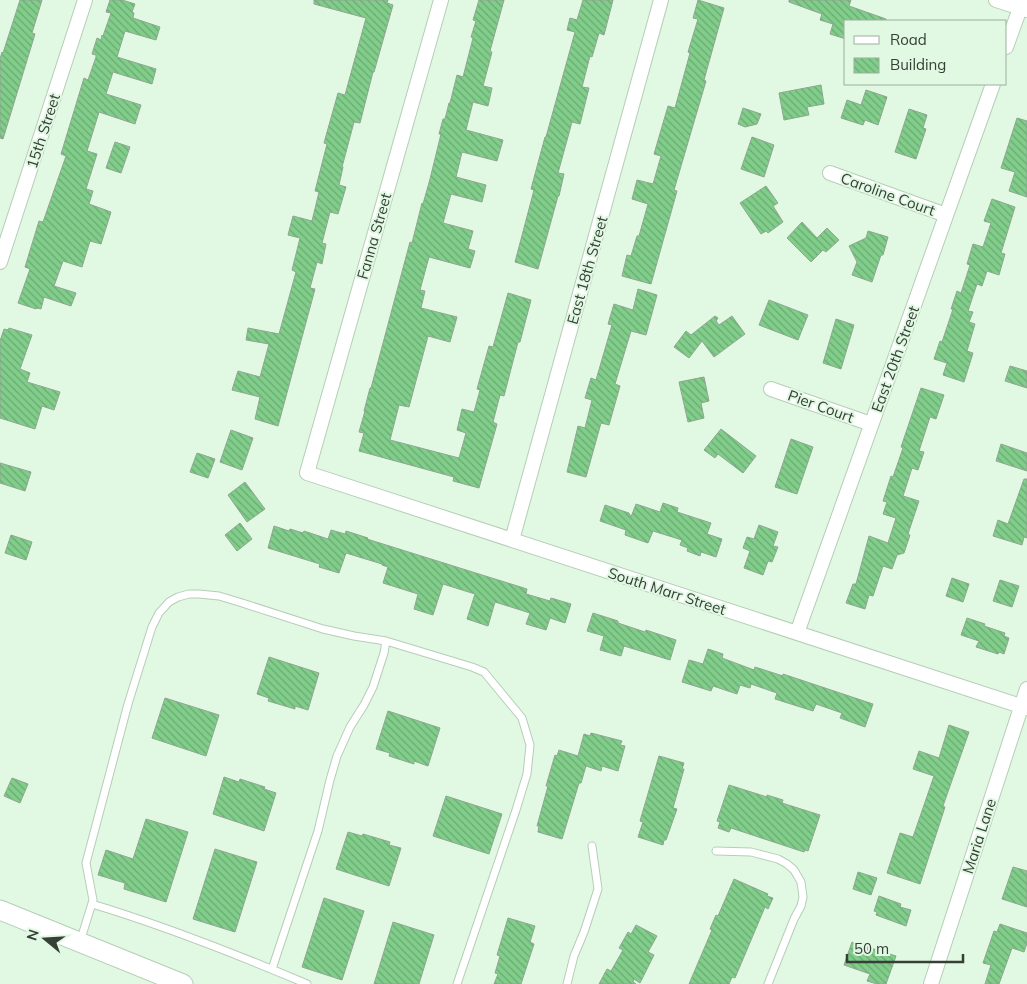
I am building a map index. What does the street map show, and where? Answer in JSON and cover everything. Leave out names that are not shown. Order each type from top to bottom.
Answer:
[{"type":"main road","points":[[0,910],[183,984]]},
{"type":"street","name":"15th Street","points":[[0,262],[85,0]]},
{"type":"street","name":"Fanna Street","points":[[307,473],[442,0]]},
{"type":"street","name":"East 18th Street","points":[[512,540],[661,0]]},
{"type":"street","points":[[996,0],[1023,6],[1007,45]]},
{"type":"street","name":"East 20th Street","points":[[797,634],[993,85]]},
{"type":"street","name":"Caroline Court","points":[[830,173],[946,215]]},
{"type":"street","name":"Pier Court","points":[[771,389],[871,424]]},
{"type":"street","name":"South Marr Street","points":[[307,473],[1024,707]]},
{"type":"street","name":"Maria Lane","points":[[931,984],[1024,707],[1027,689]]},
{"type":"lane","points":[[80,943],[93,900],[86,863],[128,704],[154,622],[165,605],[174,599],[183,595],[209,595],[239,602],[323,629],[354,636],[386,640],[472,667],[484,672],[522,718],[530,745],[527,774],[457,984]]},
{"type":"lane","points":[[272,969],[318,831],[323,805],[337,756],[350,727],[364,706],[373,687],[386,640]]},
{"type":"lane","points":[[567,984],[574,956],[598,889],[592,846]]},
{"type":"lane","points":[[716,851],[751,852],[778,859],[794,870],[801,882],[803,897],[801,906],[794,918],[768,984]]},
{"type":"lane","points":[[92,904],[213,945],[307,984]]},
{"type":"building","points":[[20,0],[42,0],[32,33],[35,34],[3,139],[0,138],[0,59]]},
{"type":"building","points":[[110,0],[122,0],[135,4],[132,12],[134,13],[133,18],[160,27],[156,40],[125,31],[117,57],[156,69],[152,84],[113,72],[106,94],[141,105],[135,124],[99,112],[87,151],[97,154],[86,189],[93,191],[89,204],[111,212],[101,244],[90,241],[82,267],[63,261],[54,286],[76,293],[71,306],[44,297],[41,309],[36,309],[18,303],[30,269],[25,267],[39,221],[43,222],[66,156],[61,154],[84,78],[88,80],[96,57],[96,55],[92,54],[97,38],[101,40],[111,13],[106,12]]},
{"type":"building","points":[[314,0],[388,0],[387,3],[393,5],[360,123],[354,122],[339,185],[346,187],[338,214],[330,212],[322,243],[326,244],[322,264],[317,262],[310,288],[315,289],[278,426],[255,419],[260,397],[232,390],[238,371],[260,377],[269,344],[246,340],[248,328],[279,334],[296,272],[292,270],[300,238],[288,235],[293,216],[312,221],[319,192],[315,191],[327,144],[324,143],[338,93],[345,95],[366,18],[314,4]]},
{"type":"building","points":[[479,0],[504,0],[490,51],[492,52],[483,86],[492,88],[488,106],[473,102],[466,130],[503,140],[497,161],[462,152],[456,177],[486,185],[482,202],[451,194],[443,223],[473,231],[468,249],[475,251],[470,268],[429,257],[420,290],[425,291],[421,308],[457,317],[450,342],[428,336],[409,407],[399,405],[390,440],[459,458],[466,433],[457,430],[462,409],[474,412],[480,390],[477,389],[489,346],[493,347],[508,293],[531,300],[504,396],[500,395],[493,422],[497,424],[479,488],[453,481],[454,477],[359,451],[364,433],[359,432],[410,242],[412,243],[430,179],[443,119],[445,119],[457,75],[463,77],[473,38],[471,37],[476,21],[473,20]]},
{"type":"building","points":[[583,0],[613,0],[604,35],[599,33],[592,57],[590,56],[582,87],[589,88],[580,124],[572,122],[558,173],[564,174],[559,196],[538,269],[515,262],[534,190],[531,189],[575,32],[567,30],[570,18],[577,20]]},
{"type":"building","points":[[698,0],[724,8],[704,80],[706,81],[674,190],[677,191],[651,284],[622,276],[627,255],[631,256],[648,204],[632,199],[637,180],[653,184],[661,156],[654,154],[668,106],[675,108],[698,19],[693,18]]},
{"type":"building","points":[[789,0],[851,0],[849,6],[886,20],[844,20],[844,38],[830,34],[833,24],[820,20],[822,14],[789,2]]},
{"type":"building","points":[[821,85],[824,104],[807,107],[809,115],[784,120],[779,93]]},
{"type":"building","points":[[866,90],[887,97],[878,125],[865,120],[863,125],[841,118],[847,100],[861,105]]},
{"type":"building","points":[[743,108],[761,114],[757,124],[745,127],[738,124]]},
{"type":"building","points":[[909,109],[927,115],[923,128],[926,129],[916,159],[895,152]]},
{"type":"building","points":[[1017,118],[1027,121],[1027,197],[1009,191],[1015,172],[1001,168]]},
{"type":"building","points":[[752,137],[774,145],[764,177],[741,169]]},
{"type":"building","points":[[115,142],[130,147],[121,173],[106,168]]},
{"type":"building","points":[[766,186],[778,203],[773,206],[783,222],[768,233],[766,231],[761,234],[740,203]]},
{"type":"building","points":[[992,199],[1015,207],[1001,253],[1005,254],[999,275],[987,271],[982,286],[977,284],[968,311],[973,312],[969,322],[975,324],[967,351],[973,353],[964,382],[943,375],[947,363],[934,359],[940,341],[942,342],[957,291],[961,293],[970,265],[967,264],[973,244],[983,247],[991,223],[984,221]]},
{"type":"building","points":[[802,222],[817,238],[827,228],[839,240],[826,252],[823,250],[811,262],[787,238]]},
{"type":"building","points":[[868,231],[888,237],[872,282],[852,275],[857,262],[849,246],[866,238]]},
{"type":"building","points":[[638,289],[657,295],[646,335],[631,331],[615,384],[620,386],[609,425],[601,423],[586,477],[567,472],[578,426],[585,428],[592,400],[585,398],[591,378],[596,380],[612,325],[608,324],[614,304],[633,310]]},
{"type":"building","points":[[769,300],[808,315],[798,340],[759,325]]},
{"type":"building","points":[[715,316],[718,318],[716,321],[719,325],[732,316],[745,334],[714,357],[702,341],[689,358],[674,347],[686,331],[691,335]]},
{"type":"building","points":[[836,319],[854,325],[841,369],[823,363]]},
{"type":"building","points":[[9,328],[32,335],[20,369],[30,373],[27,382],[60,392],[54,410],[42,406],[35,429],[0,418],[0,341],[4,329],[8,330]]},
{"type":"building","points":[[1010,366],[1027,371],[1027,388],[1005,381]]},
{"type":"building","points":[[704,377],[709,401],[701,403],[704,418],[688,422],[679,382]]},
{"type":"building","points":[[921,388],[944,395],[936,419],[930,417],[919,451],[924,452],[918,470],[912,468],[903,496],[919,501],[904,553],[897,555],[892,569],[883,566],[873,596],[869,595],[865,609],[846,603],[853,584],[856,584],[869,536],[888,543],[896,518],[883,514],[887,502],[883,501],[903,448],[901,447]]},
{"type":"building","points":[[721,429],[756,456],[743,473],[718,454],[715,458],[704,450]]},
{"type":"building","points":[[231,430],[253,438],[242,470],[220,462]]},
{"type":"building","points":[[791,439],[813,447],[797,494],[775,487]]},
{"type":"building","points":[[1001,444],[1027,453],[1027,471],[996,461]]},
{"type":"building","points":[[197,453],[215,459],[208,478],[190,472]]},
{"type":"building","points":[[0,463],[31,472],[25,491],[0,483]]},
{"type":"building","points":[[1024,479],[1027,479],[1027,538],[1024,537],[1022,545],[993,536],[998,520],[1008,524]]},
{"type":"building","points":[[245,482],[265,509],[247,522],[228,495]]},
{"type":"building","points":[[663,503],[678,508],[677,512],[711,523],[707,534],[722,539],[716,557],[701,552],[700,556],[687,551],[688,548],[680,545],[682,540],[653,531],[648,543],[625,535],[626,530],[600,521],[605,505],[629,513],[631,517],[636,504],[660,512]]},
{"type":"building","points":[[240,523],[252,539],[237,551],[225,535]]},
{"type":"building","points":[[759,525],[778,532],[773,546],[778,547],[772,562],[768,561],[763,575],[744,568],[750,551],[743,548],[747,537],[754,539]]},
{"type":"building","points":[[274,526],[289,531],[290,529],[303,533],[304,531],[328,539],[331,530],[345,534],[346,531],[527,589],[526,594],[550,601],[551,598],[571,604],[565,623],[550,618],[546,630],[526,624],[530,613],[495,602],[488,626],[467,619],[475,594],[443,584],[433,615],[414,609],[418,594],[383,583],[388,567],[382,564],[346,553],[339,573],[319,567],[320,564],[268,548]]},
{"type":"building","points":[[11,535],[32,542],[26,560],[5,553]]},
{"type":"building","points":[[952,578],[969,584],[963,602],[946,596]]},
{"type":"building","points":[[1000,580],[1019,586],[1012,607],[993,601]]},
{"type":"building","points":[[593,613],[645,632],[646,630],[676,640],[670,660],[624,646],[621,656],[600,650],[604,636],[587,631]]},
{"type":"building","points":[[967,618],[1005,633],[1004,636],[1009,638],[1004,654],[976,647],[979,641],[961,635]]},
{"type":"building","points":[[708,649],[723,654],[722,658],[754,670],[755,667],[783,676],[783,674],[873,704],[865,727],[840,718],[842,713],[816,704],[813,711],[775,699],[777,693],[751,684],[750,688],[740,685],[737,694],[713,686],[711,691],[682,682],[689,660],[703,664]]},
{"type":"building","points":[[269,657],[319,673],[308,710],[295,706],[295,709],[268,701],[269,698],[257,694]]},
{"type":"building","points":[[165,698],[219,715],[206,756],[152,738]]},
{"type":"building","points":[[388,711],[440,728],[428,766],[414,761],[414,764],[389,756],[390,753],[376,749]]},
{"type":"building","points":[[949,725],[969,732],[943,806],[945,807],[920,884],[887,873],[900,833],[913,837],[934,776],[913,769],[919,751],[939,758]]},
{"type":"building","points":[[591,733],[622,741],[620,745],[625,746],[618,771],[602,766],[601,771],[586,766],[562,839],[538,832],[539,826],[537,826],[555,755],[557,756],[559,750],[578,756],[584,734],[590,736]]},
{"type":"building","points":[[659,756],[684,763],[673,808],[677,809],[663,845],[638,837],[643,822],[640,821]]},
{"type":"building","points":[[224,777],[239,782],[240,779],[265,787],[264,789],[276,793],[264,831],[213,814]]},
{"type":"building","points":[[12,778],[28,784],[20,803],[4,796]]},
{"type":"building","points":[[729,785],[783,800],[782,803],[820,815],[808,851],[805,850],[804,852],[731,828],[729,832],[718,828],[720,822],[717,821]]},
{"type":"building","points":[[446,796],[502,814],[489,854],[433,836]]},
{"type":"building","points":[[146,819],[188,832],[166,902],[124,889],[125,883],[98,875],[106,850],[133,859]]},
{"type":"building","points":[[348,832],[362,836],[363,834],[390,842],[389,845],[401,848],[389,886],[336,869]]},
{"type":"building","points":[[215,849],[257,862],[235,932],[193,919]]},
{"type":"building","points":[[1013,867],[1027,871],[1027,907],[1002,899]]},
{"type":"building","points":[[858,872],[877,878],[871,895],[853,889]]},
{"type":"building","points":[[734,879],[773,898],[768,909],[765,907],[735,978],[732,977],[729,984],[689,984],[712,930],[710,929],[716,915],[718,916]]},
{"type":"building","points":[[879,896],[901,904],[900,907],[911,910],[906,926],[876,915],[877,912],[874,911]]},
{"type":"building","points":[[324,898],[364,911],[342,980],[302,967]]},
{"type":"building","points":[[508,918],[535,926],[530,942],[534,944],[521,984],[494,984],[498,974],[495,973],[500,956],[497,955]]},
{"type":"building","points":[[393,922],[434,935],[419,984],[374,984]]},
{"type":"building","points":[[1000,924],[1027,933],[1027,943],[1024,952],[1012,948],[999,984],[985,984],[991,965],[983,963],[994,931],[997,932]]},
{"type":"building","points":[[636,925],[657,936],[648,952],[654,955],[640,983],[634,979],[633,982],[636,984],[599,984],[607,969],[611,971],[623,950],[619,948],[628,932],[631,934]]},
{"type":"building","points":[[852,942],[896,956],[886,984],[867,981],[870,974],[844,965]]}]
